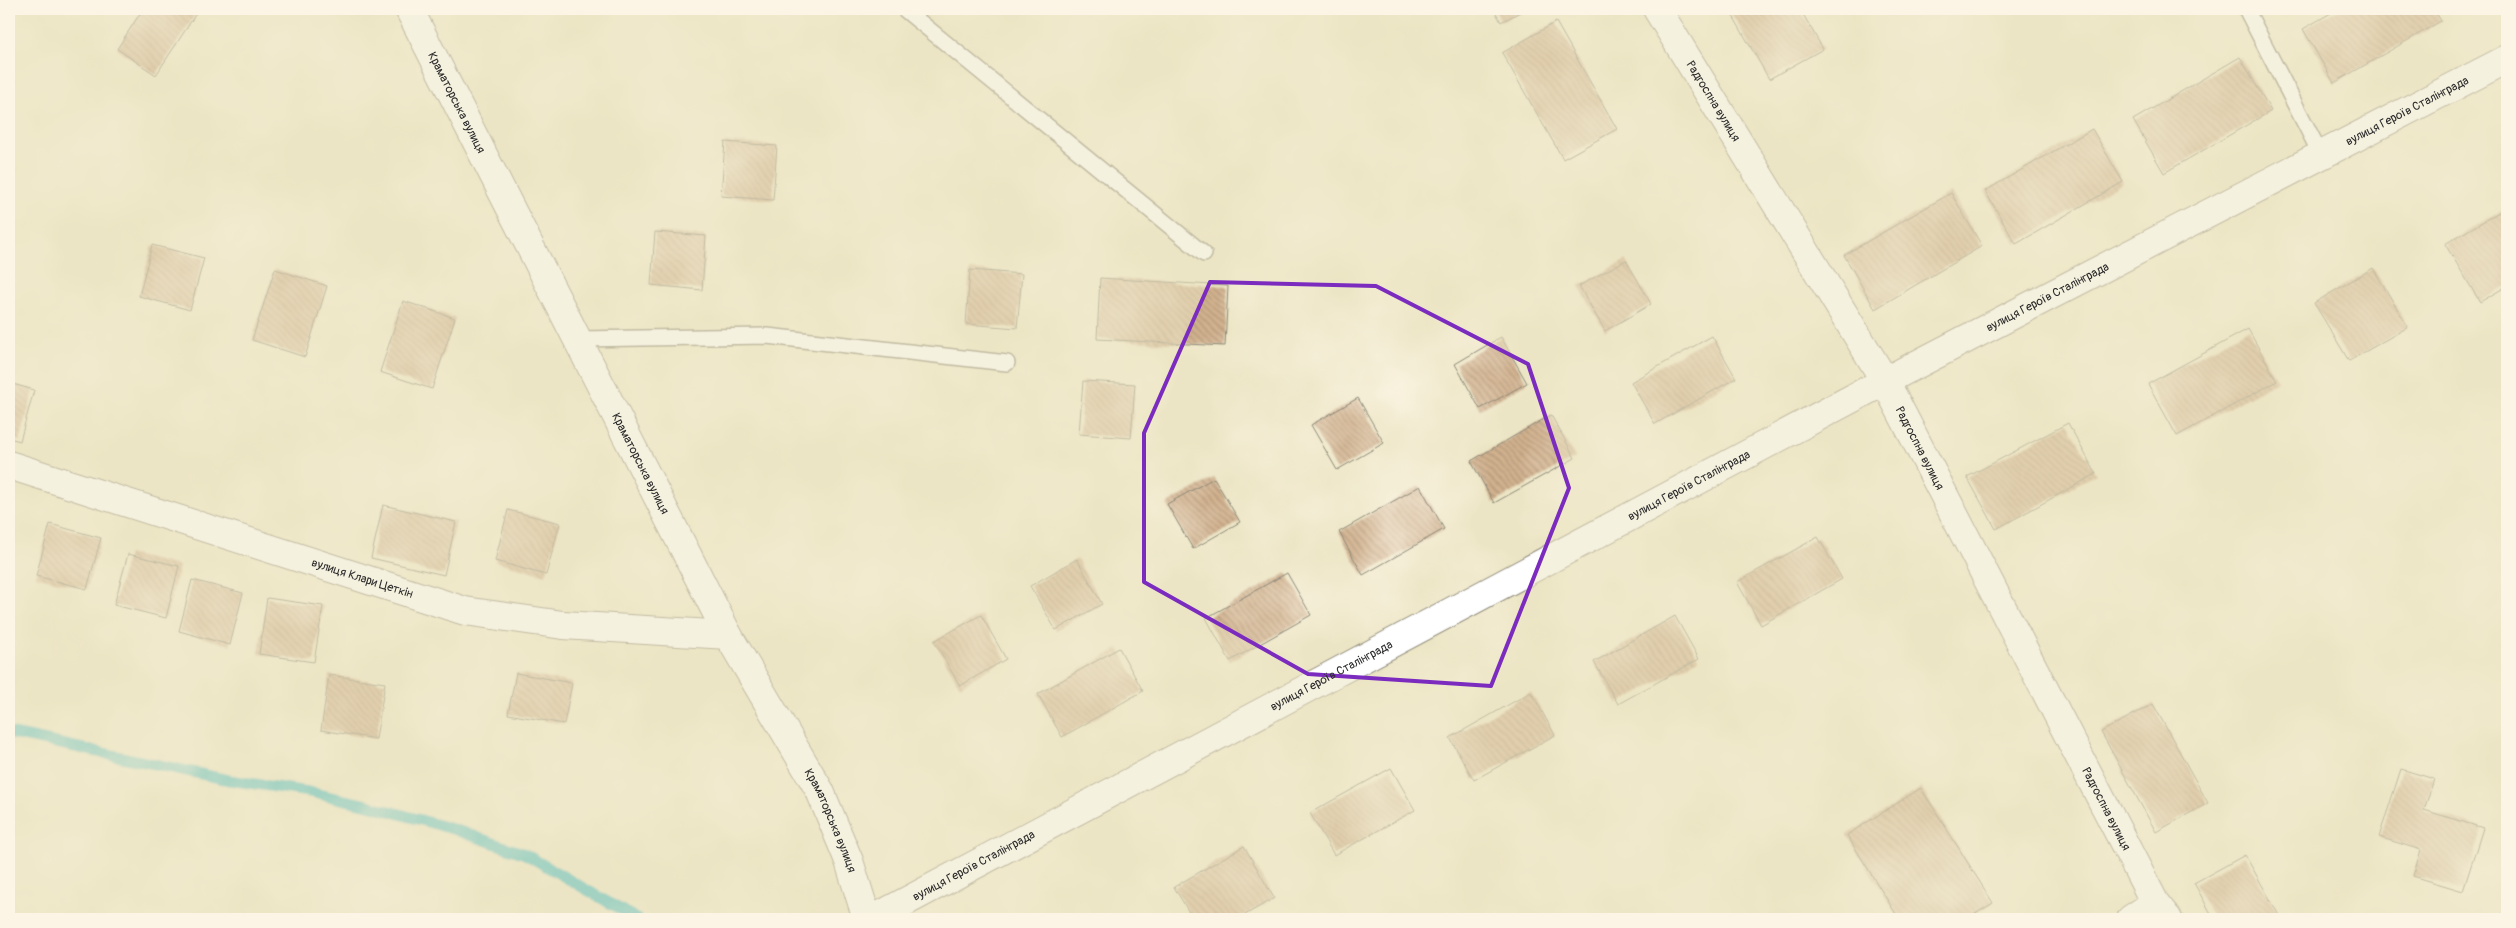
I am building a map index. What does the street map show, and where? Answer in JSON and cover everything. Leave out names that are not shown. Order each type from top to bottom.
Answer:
[{"type":"street","name":"Краматорська вулиця","points":[[409,9],[579,339],[728,635],[820,791],[849,862],[867,919]]},
{"type":"street","name":"Радгоспна вулиця","points":[[1657,9],[1885,381],[2161,911],[2131,919]]},
{"type":"street","name":"вулиця Героїв Сталінграда","points":[[873,919],[1885,381],[2507,59]]},
{"type":"street","name":"вулиця Клари Цеткін","points":[[9,465],[465,611],[563,625],[728,635]]},
{"type":"lane","points":[[904,9],[1204,254]]},
{"type":"lane","points":[[2246,9],[2322,155]]},
{"type":"lane","points":[[579,339],[767,336],[1007,363]]},
{"type":"highlighted area","points":[[1210,282],[1376,286],[1528,364],[1569,488],[1491,686],[1308,674],[1144,582],[1144,433]]},
{"type":"building","points":[[143,9],[199,9],[156,75],[117,49]]},
{"type":"building","points":[[1494,9],[1526,9],[1501,22]]},
{"type":"building","points":[[1729,9],[1800,9],[1823,49],[1769,79]]},
{"type":"building","points":[[2338,9],[2434,9],[2441,21],[2334,83],[2303,29]]},
{"type":"building","points":[[1556,22],[1617,129],[1563,159],[1502,53]]},
{"type":"building","points":[[2240,57],[2271,111],[2164,173],[2133,120]]},
{"type":"building","points":[[2092,129],[2123,182],[2016,244],[1985,191]]},
{"type":"building","points":[[725,142],[777,146],[773,200],[721,196]]},
{"type":"building","points":[[1951,193],[1982,246],[1875,309],[1844,255]]},
{"type":"building","points":[[2504,209],[2507,215],[2507,286],[2480,302],[2445,244]]},
{"type":"building","points":[[655,232],[706,236],[702,290],[651,285]]},
{"type":"building","points":[[152,245],[204,258],[190,310],[139,296]]},
{"type":"building","points":[[1626,260],[1651,304],[1605,331],[1579,286]]},
{"type":"building","points":[[2373,268],[2408,327],[2349,361],[2314,303]]},
{"type":"building","points":[[275,269],[327,286],[305,357],[252,340]]},
{"type":"building","points":[[970,270],[1022,274],[1017,328],[966,324]]},
{"type":"building","points":[[1100,278],[1228,286],[1225,346],[1097,339]]},
{"type":"building","points":[[403,301],[455,318],[432,389],[380,372]]},
{"type":"building","points":[[2248,329],[2277,381],[2177,436],[2148,384]]},
{"type":"building","points":[[1712,336],[1736,378],[1655,424],[1631,382]]},
{"type":"building","points":[[1501,337],[1527,383],[1480,409],[1455,364]]},
{"type":"building","points":[[1083,381],[1135,384],[1131,438],[1079,434]]},
{"type":"building","points":[[9,383],[34,390],[20,441],[9,438]]},
{"type":"building","points":[[1358,398],[1384,443],[1337,470],[1311,425]]},
{"type":"building","points":[[1551,415],[1575,458],[1494,503],[1471,461]]},
{"type":"building","points":[[2068,423],[2096,474],[1996,529],[1967,477]]},
{"type":"building","points":[[1214,478],[1240,522],[1193,549],[1167,504]]},
{"type":"building","points":[[1420,486],[1444,529],[1363,575],[1339,532]]},
{"type":"building","points":[[383,505],[456,522],[444,575],[371,558]]},
{"type":"building","points":[[508,510],[560,523],[546,575],[495,561]]},
{"type":"building","points":[[9,515],[14,516],[9,535]]},
{"type":"building","points":[[50,524],[101,538],[87,589],[36,576]]},
{"type":"building","points":[[1818,537],[1842,579],[1761,625],[1737,582]]},
{"type":"building","points":[[128,554],[179,566],[166,618],[114,605]]},
{"type":"building","points":[[1077,559],[1102,604],[1056,630],[1030,586]]},
{"type":"building","points":[[1287,573],[1311,615],[1230,661],[1206,618]]},
{"type":"building","points":[[192,580],[243,593],[230,645],[179,631]]},
{"type":"building","points":[[267,598],[323,606],[314,662],[259,654]]},
{"type":"building","points":[[981,615],[1006,659],[960,686],[934,641]]},
{"type":"building","points":[[1675,616],[1699,659],[1618,704],[1594,662]]},
{"type":"building","points":[[1119,648],[1143,691],[1062,737],[1038,694]]},
{"type":"building","points":[[516,673],[572,683],[564,724],[508,714]]},
{"type":"building","points":[[329,675],[385,683],[376,739],[321,730]]},
{"type":"building","points":[[1531,692],[1555,735],[1474,780],[1450,738]]},
{"type":"building","points":[[2153,704],[2208,803],[2156,832],[2101,732]]},
{"type":"building","points":[[1391,768],[1415,810],[1334,855],[1310,813]]},
{"type":"building","points":[[2401,769],[2434,779],[2424,810],[2483,828],[2463,891],[2413,876],[2421,850],[2379,837]]},
{"type":"building","points":[[1921,788],[1993,903],[1967,919],[1899,919],[1847,835]]},
{"type":"building","points":[[1244,846],[1274,898],[1238,919],[1193,919],[1174,887]]},
{"type":"building","points":[[2245,855],[2281,919],[2214,919],[2194,883]]},
{"type":"waterway","points":[[9,733],[229,780],[309,792],[368,805],[456,830],[525,854],[637,919]]}]
